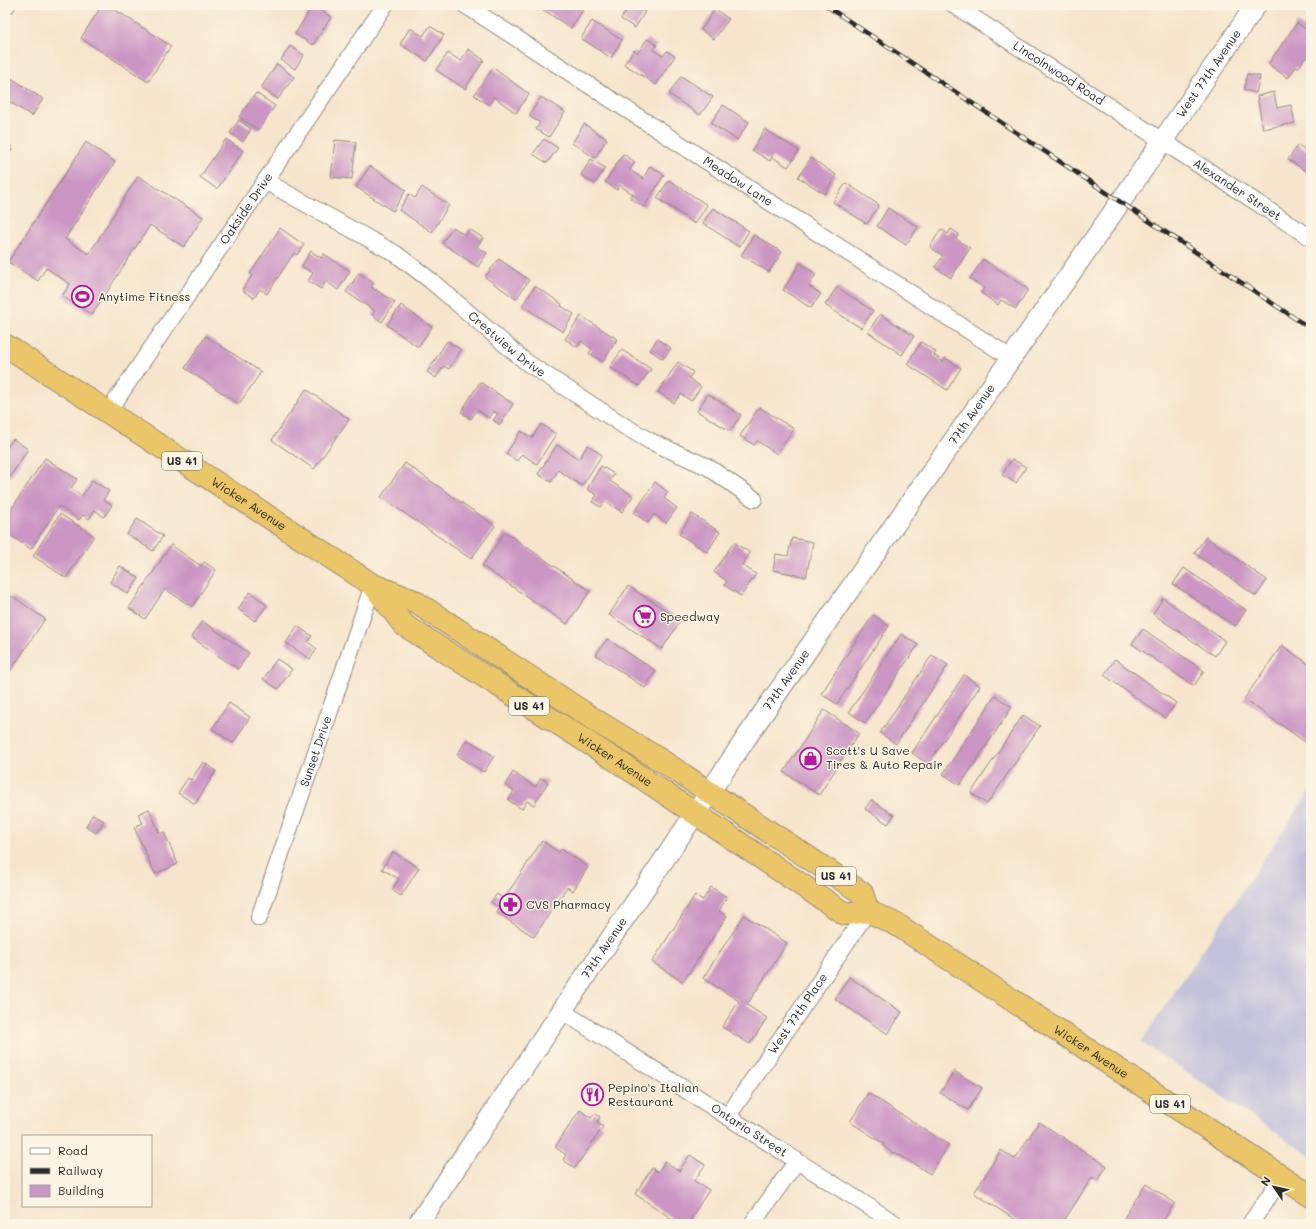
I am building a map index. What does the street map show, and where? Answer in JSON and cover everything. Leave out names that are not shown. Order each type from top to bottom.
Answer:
[{"type":"highway","name":"Wicker Avenue","points":[[5,345],[372,585],[414,601],[598,722],[665,762],[862,893],[868,911]]},
{"type":"highway","name":"Wicker Avenue","points":[[372,585],[404,625],[620,764],[845,914],[868,911],[899,926],[1311,1196]]},
{"type":"street","name":"Oakside Drive","points":[[108,412],[385,5]]},
{"type":"street","name":"Meadow Lane","points":[[465,5],[1011,358]]},
{"type":"street","name":"Lincolnwood Road","points":[[954,5],[1162,142]]},
{"type":"street","name":"West 77th Avenue","points":[[1162,142],[1256,5]]},
{"type":"street","name":"77th Avenue","points":[[418,1224],[709,792],[1162,142]]},
{"type":"street","name":"Alexander Street","points":[[1162,142],[1311,238]]},
{"type":"street","name":"Crestview Drive","points":[[265,181],[396,254],[425,276],[526,362],[626,427],[650,441],[708,467],[754,499]]},
{"type":"street","name":"Sunset Drive","points":[[259,918],[372,585]]},
{"type":"street","name":"West 77th Place","points":[[728,1116],[868,911]]},
{"type":"street","name":"Ontario Street","points":[[562,1010],[896,1224]]},
{"type":"street","points":[[752,1224],[797,1161]]},
{"type":"street","points":[[1250,1224],[1282,1177]]},
{"type":"shaded area","points":[[1311,789],[1311,1156],[1141,1042]]},
{"type":"building","points":[[102,5],[108,5],[171,46],[148,82],[81,38]]},
{"type":"building","points":[[313,5],[331,17],[313,45],[295,34]]},
{"type":"building","points":[[536,5],[576,5],[583,10],[571,28]]},
{"type":"building","points":[[630,5],[646,5],[642,10],[645,12],[635,28],[621,19]]},
{"type":"building","points":[[715,9],[729,19],[714,39],[701,30]]},
{"type":"building","points":[[592,21],[622,40],[611,58],[581,38]]},
{"type":"building","points":[[1297,23],[1311,33],[1311,58],[1306,57],[1288,78],[1268,64]]},
{"type":"building","points":[[430,26],[444,35],[427,61],[400,44],[410,28],[423,36]]},
{"type":"building","points":[[647,39],[657,45],[653,50],[663,56],[667,51],[675,56],[656,85],[624,64],[634,50],[638,53]]},
{"type":"building","points":[[290,46],[304,55],[295,69],[281,60]]},
{"type":"building","points":[[468,49],[484,60],[465,89],[436,70],[448,53],[461,61]]},
{"type":"building","points":[[277,64],[294,77],[278,99],[261,88]]},
{"type":"building","points":[[493,68],[529,94],[516,113],[494,97],[489,105],[474,95]]},
{"type":"building","points":[[5,74],[43,99],[32,116],[5,99]]},
{"type":"building","points":[[1247,74],[1260,76],[1256,93],[1244,90]]},
{"type":"building","points":[[681,76],[713,97],[700,115],[669,94]]},
{"type":"building","points":[[1274,92],[1277,108],[1291,105],[1295,123],[1263,129],[1257,96]]},
{"type":"building","points":[[256,93],[275,106],[258,130],[239,117]]},
{"type":"building","points":[[541,97],[565,112],[549,137],[536,129],[540,123],[529,116]]},
{"type":"building","points":[[723,105],[749,122],[737,140],[711,123]]},
{"type":"building","points":[[239,120],[251,129],[243,142],[230,133]]},
{"type":"building","points":[[584,124],[607,139],[595,158],[572,143]]},
{"type":"building","points":[[765,129],[799,151],[788,167],[772,157],[770,161],[752,150]]},
{"type":"building","points":[[226,139],[243,151],[217,189],[200,177]]},
{"type":"building","points":[[544,139],[558,148],[547,163],[533,154]]},
{"type":"building","points":[[335,140],[356,142],[352,179],[331,177]]},
{"type":"building","points":[[5,142],[13,148],[5,160]]},
{"type":"building","points":[[86,142],[115,162],[65,239],[89,254],[138,176],[203,217],[184,247],[150,225],[92,315],[62,296],[70,284],[46,268],[38,281],[8,262]]},
{"type":"building","points":[[1298,145],[1311,153],[1311,174],[1288,160]]},
{"type":"building","points":[[623,154],[635,162],[630,170],[643,179],[650,166],[664,175],[644,207],[630,198],[633,194],[619,185],[617,190],[605,182]]},
{"type":"building","points":[[811,158],[836,175],[825,194],[798,177]]},
{"type":"building","points":[[591,159],[605,168],[595,184],[581,175]]},
{"type":"building","points":[[370,166],[406,190],[393,211],[356,187]]},
{"type":"building","points":[[669,180],[707,205],[695,224],[657,198]]},
{"type":"building","points":[[846,183],[879,205],[867,224],[833,202]]},
{"type":"building","points":[[422,187],[449,205],[432,232],[399,210],[409,194],[415,198]]},
{"type":"building","points":[[713,208],[749,231],[739,247],[703,223]]},
{"type":"building","points":[[888,208],[918,227],[906,245],[877,226]]},
{"type":"building","points":[[453,227],[465,235],[469,229],[483,238],[477,247],[487,253],[478,267],[442,243]]},
{"type":"building","points":[[280,228],[304,245],[297,255],[294,253],[267,294],[260,289],[254,298],[242,290],[252,276],[250,274]]},
{"type":"building","points":[[941,229],[948,234],[951,229],[959,234],[956,239],[970,248],[951,278],[935,267],[943,256],[930,247]]},
{"type":"building","points":[[754,235],[782,252],[769,272],[741,255]]},
{"type":"building","points":[[311,251],[321,258],[324,254],[350,271],[338,290],[326,281],[321,289],[308,281],[313,273],[302,266]]},
{"type":"building","points":[[499,259],[529,280],[516,299],[485,277]]},
{"type":"building","points":[[983,259],[1028,289],[1016,309],[1001,300],[998,305],[981,293],[984,288],[970,279]]},
{"type":"building","points":[[800,263],[816,274],[809,286],[821,294],[811,308],[783,290]]},
{"type":"building","points":[[359,273],[374,283],[371,287],[395,302],[382,322],[372,315],[375,311],[346,292]]},
{"type":"building","points":[[535,286],[574,314],[563,332],[522,306]]},
{"type":"building","points":[[837,287],[873,311],[861,328],[825,305]]},
{"type":"building","points":[[401,305],[432,327],[418,347],[387,325]]},
{"type":"building","points":[[880,314],[914,336],[902,355],[868,332]]},
{"type":"building","points":[[581,316],[617,339],[603,362],[589,353],[592,349],[581,341],[577,347],[565,339]]},
{"type":"building","points":[[206,336],[261,372],[239,404],[185,368]]},
{"type":"building","points":[[657,339],[671,348],[663,359],[650,350]]},
{"type":"building","points":[[447,341],[461,350],[449,369],[444,366],[436,378],[427,372]]},
{"type":"building","points":[[921,342],[936,352],[934,355],[943,362],[945,358],[961,368],[947,390],[907,364]]},
{"type":"building","points":[[622,350],[651,369],[639,386],[610,367]]},
{"type":"building","points":[[678,362],[693,372],[689,378],[701,387],[691,401],[681,394],[674,403],[658,392]]},
{"type":"building","points":[[480,382],[513,404],[500,425],[493,420],[498,414],[493,411],[489,418],[477,410],[471,419],[461,412]]},
{"type":"building","points":[[306,389],[349,419],[314,469],[272,440]]},
{"type":"building","points":[[708,394],[741,415],[730,431],[697,411]]},
{"type":"building","points":[[759,407],[794,429],[777,454],[757,441],[754,445],[740,436]]},
{"type":"building","points":[[541,424],[556,434],[537,464],[522,454],[517,461],[506,454],[521,431],[532,438]]},
{"type":"building","points":[[13,439],[28,449],[10,477],[5,473],[5,451]]},
{"type":"building","points":[[557,445],[579,459],[588,445],[602,455],[582,486],[558,470],[551,482],[538,474]]},
{"type":"building","points":[[45,458],[77,479],[71,488],[82,496],[92,480],[109,491],[103,500],[112,505],[104,517],[95,510],[89,519],[83,515],[79,520],[59,506],[31,549],[5,532],[5,519]]},
{"type":"building","points":[[1012,459],[1026,467],[1016,483],[1002,475]]},
{"type":"building","points":[[405,463],[495,526],[471,559],[381,497]]},
{"type":"building","points":[[601,466],[614,474],[610,481],[633,496],[622,512],[605,501],[601,507],[592,502],[597,495],[587,489]]},
{"type":"building","points":[[655,482],[668,492],[664,498],[677,508],[666,523],[654,514],[648,523],[634,513]]},
{"type":"building","points":[[60,514],[94,536],[66,578],[33,556]]},
{"type":"building","points":[[692,514],[720,532],[707,552],[679,534]]},
{"type":"building","points":[[137,519],[163,536],[153,551],[127,534]]},
{"type":"building","points":[[505,532],[590,591],[567,624],[482,566]]},
{"type":"building","points":[[1206,537],[1267,580],[1256,596],[1194,553]]},
{"type":"building","points":[[792,538],[813,542],[806,577],[773,570],[776,554],[788,556]]},
{"type":"building","points":[[734,542],[750,553],[742,565],[756,574],[741,596],[724,585],[727,581],[714,572]]},
{"type":"building","points":[[171,545],[201,566],[204,562],[216,570],[192,607],[165,589],[145,619],[129,608]]},
{"type":"building","points":[[120,566],[139,578],[128,594],[110,582]]},
{"type":"building","points":[[1184,568],[1246,610],[1235,626],[1173,584]]},
{"type":"building","name":"Speedway","points":[[628,586],[681,620],[662,649],[609,615]]},
{"type":"building","points":[[250,592],[267,605],[255,621],[238,609]]},
{"type":"building","points":[[12,596],[45,619],[5,679],[5,607]]},
{"type":"building","points":[[1163,598],[1225,641],[1215,656],[1153,614]]},
{"type":"building","points":[[873,615],[889,626],[837,704],[821,694]]},
{"type":"building","points":[[202,621],[249,653],[238,669],[191,637]]},
{"type":"building","points":[[297,626],[312,636],[308,642],[317,649],[310,659],[286,643]]},
{"type":"building","points":[[1143,629],[1204,671],[1194,686],[1132,644]]},
{"type":"building","points":[[901,634],[918,645],[865,723],[849,712]]},
{"type":"building","points":[[607,639],[656,671],[645,688],[596,655]]},
{"type":"building","points":[[1282,645],[1311,666],[1311,746],[1244,699]]},
{"type":"building","points":[[932,655],[948,665],[896,744],[880,733]]},
{"type":"building","points":[[277,659],[292,669],[278,689],[263,679]]},
{"type":"building","points":[[1115,659],[1176,703],[1165,718],[1104,675]]},
{"type":"building","points":[[964,675],[980,686],[928,764],[912,753]]},
{"type":"building","points":[[995,696],[1012,707],[960,785],[943,774]]},
{"type":"building","points":[[229,703],[250,717],[233,743],[212,729]]},
{"type":"building","points":[[824,710],[859,733],[819,795],[784,772]]},
{"type":"building","points":[[1023,715],[1040,726],[987,804],[971,793]]},
{"type":"building","points":[[467,739],[494,756],[484,772],[457,755]]},
{"type":"building","points":[[203,762],[216,771],[195,804],[178,793],[188,778],[191,780]]},
{"type":"building","points":[[513,772],[535,787],[541,778],[548,782],[534,805],[527,801],[522,809],[508,800],[514,791],[505,785]]},
{"type":"building","points":[[871,800],[894,815],[888,824],[865,809]]},
{"type":"building","points":[[149,809],[160,834],[164,832],[178,864],[155,874],[134,827],[143,823],[138,814]]},
{"type":"building","points":[[93,814],[104,821],[96,833],[86,826]]},
{"type":"building","name":"CVS Pharmacy","points":[[542,841],[559,852],[561,849],[588,867],[573,891],[567,887],[534,937],[496,912],[499,907],[491,902],[497,894],[504,899]]},
{"type":"building","points":[[393,852],[419,868],[401,896],[392,890],[399,879],[382,869]]},
{"type":"building","points":[[711,887],[727,897],[719,911],[727,916],[683,982],[652,962],[695,895],[703,900]]},
{"type":"building","points":[[744,915],[787,943],[747,1005],[767,1018],[750,1044],[722,1027],[739,1001],[703,978]]},
{"type":"building","points":[[849,977],[902,1012],[888,1034],[835,999]]},
{"type":"building","points":[[954,1071],[982,1088],[968,1110],[940,1093]]},
{"type":"building","points":[[868,1093],[949,1145],[930,1174],[895,1152],[894,1154],[883,1146],[884,1144],[850,1122]]},
{"type":"building","points":[[580,1110],[591,1118],[595,1113],[600,1117],[597,1122],[603,1127],[575,1168],[563,1160],[566,1155],[555,1147]]},
{"type":"building","points":[[1039,1122],[1107,1166],[1097,1181],[1092,1177],[1062,1224],[1022,1224],[974,1193],[1001,1150],[1015,1159]]},
{"type":"building","points":[[690,1155],[705,1165],[694,1181],[709,1190],[687,1224],[680,1224],[635,1194],[652,1168],[658,1172],[665,1161],[679,1171]]},
{"type":"building","points":[[1146,1184],[1175,1203],[1161,1224],[1120,1224]]},
{"type":"railway","points":[[825,5],[1311,329]]},
{"type":"place","name":"Anytime Fitness","points":[[82,297]]},
{"type":"place","name":"Speedway","points":[[645,617]]},
{"type":"place","name":"Scott's U Save Tires & Auto Repair","points":[[811,758]]},
{"type":"place","name":"CVS Pharmacy","points":[[510,905]]},
{"type":"place","name":"Pepino's Italian Restaurant","points":[[593,1095]]}]
